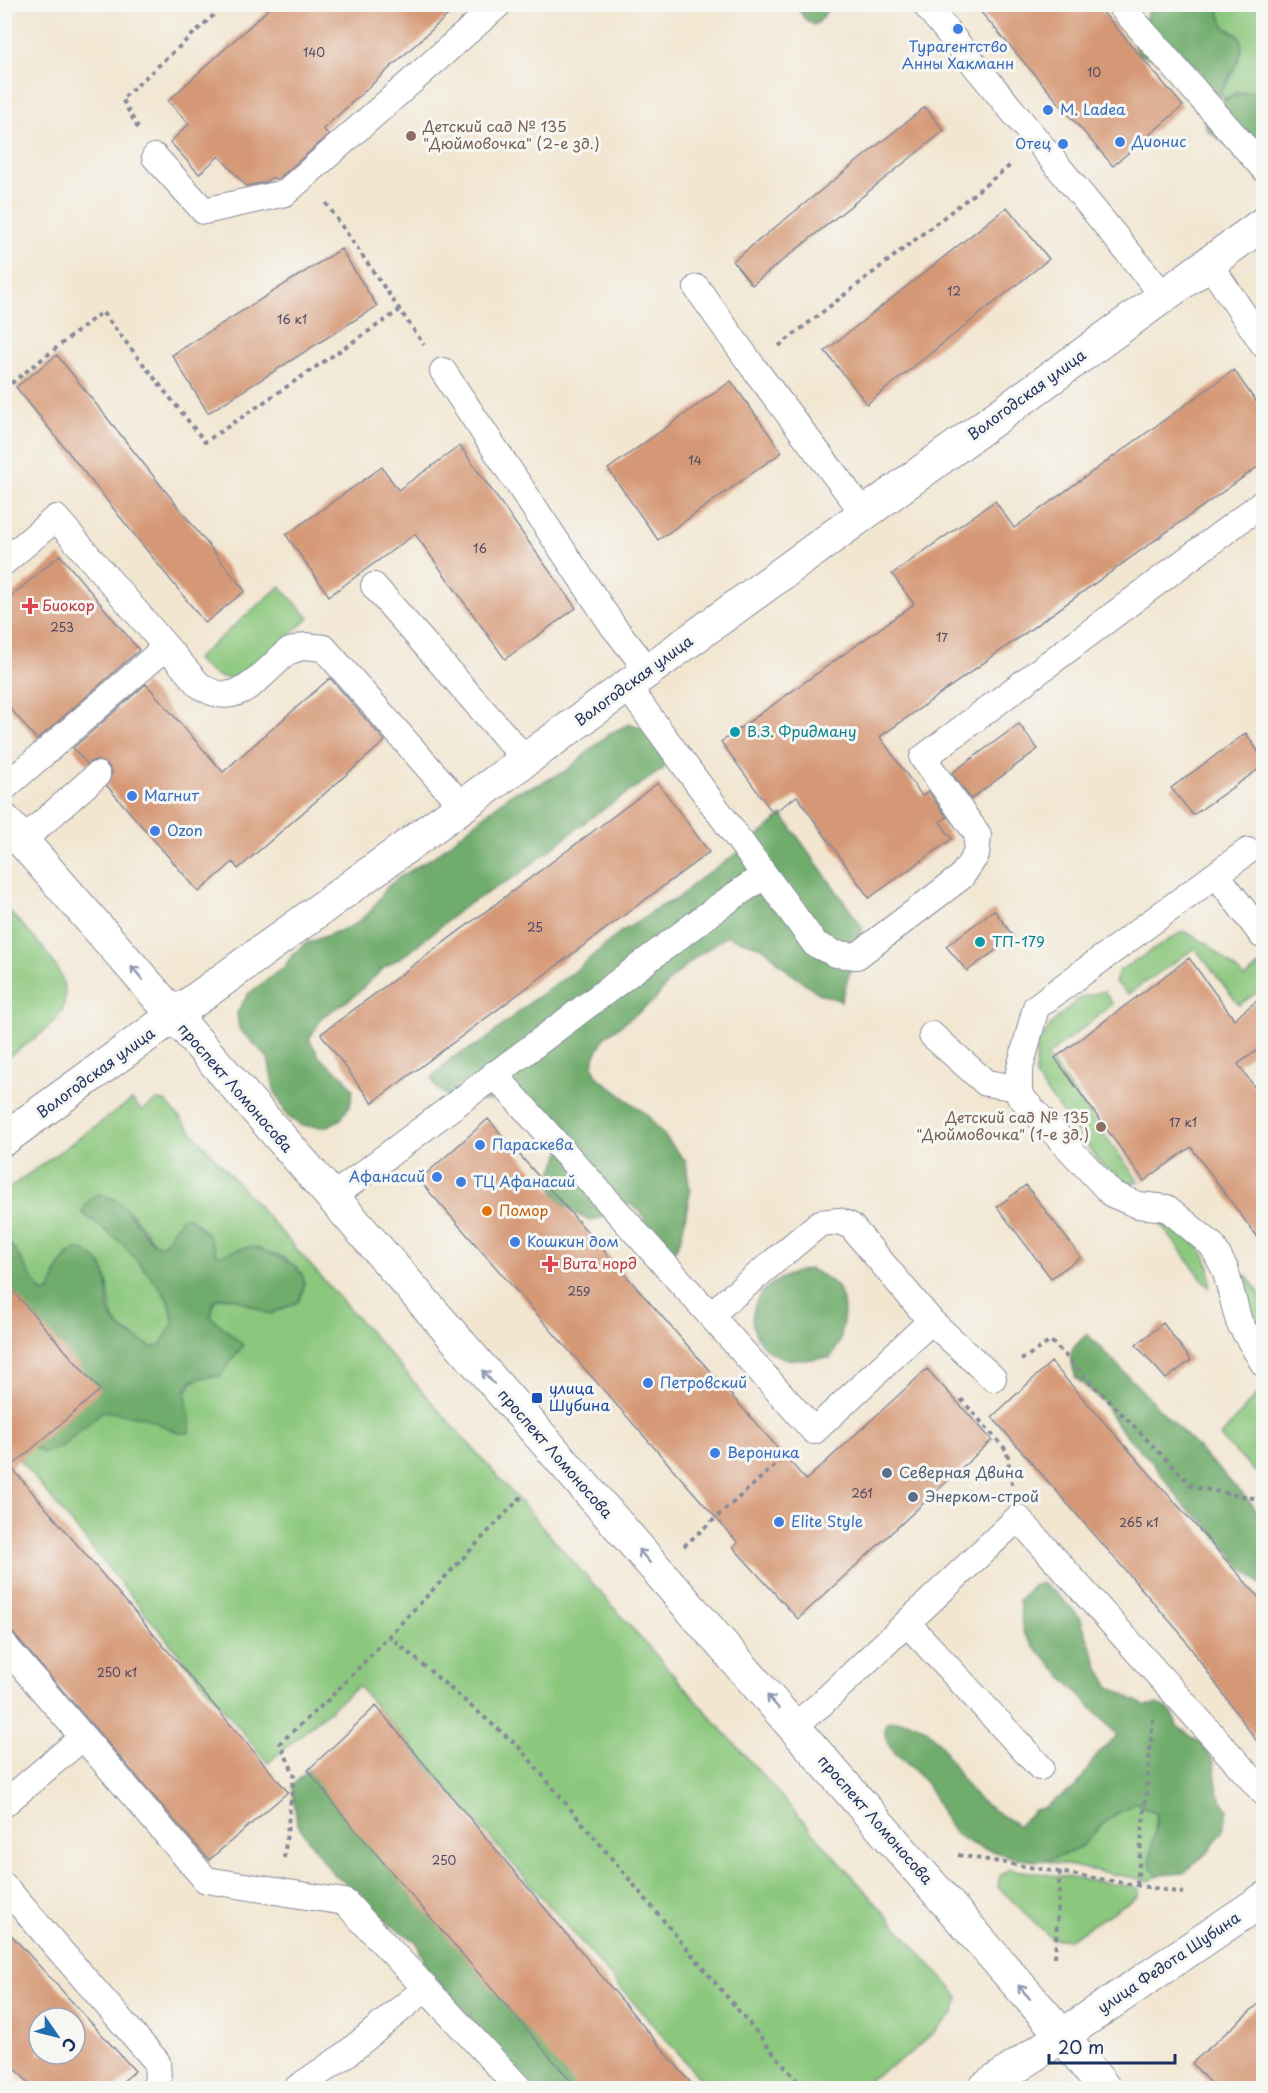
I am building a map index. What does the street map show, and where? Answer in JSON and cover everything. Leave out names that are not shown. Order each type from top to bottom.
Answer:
[{"type":"street","name":"Вологодская улица","points":[[4,1140],[174,1018],[863,512],[1263,223]]},
{"type":"street","name":"проспект Ломоносова","points":[[13,831],[794,1726],[1063,2037],[1104,2088]]},
{"type":"street","name":"улица Федота Шубина","points":[[985,2088],[1263,1899]]},
{"type":"lane","points":[[155,157],[204,211],[285,193],[499,4]]},
{"type":"lane","points":[[926,4],[1164,296]]},
{"type":"lane","points":[[1119,4],[1263,169]]},
{"type":"lane","points":[[1208,262],[1263,345]]},
{"type":"lane","points":[[696,288],[863,512]]},
{"type":"lane","points":[[443,371],[613,626],[638,678],[763,876],[815,944],[836,954],[857,956],[961,877],[976,855],[978,835],[922,758],[1263,502]]},
{"type":"lane","points":[[4,562],[56,518],[198,684],[208,692],[221,696],[240,693],[287,652],[305,646],[324,648],[462,806]]},
{"type":"lane","points":[[374,586],[525,759]]},
{"type":"lane","points":[[4,788],[166,647]]},
{"type":"lane","points":[[13,831],[97,775]]},
{"type":"lane","points":[[1248,851],[1036,1007],[1019,1072],[1018,1088],[1019,1095],[1112,1194],[1138,1205],[1167,1208],[1212,1245],[1225,1269],[1239,1322],[1263,1364]]},
{"type":"lane","points":[[1216,874],[1262,935],[1263,933]]},
{"type":"lane","points":[[331,1198],[494,1074],[763,876]]},
{"type":"lane","points":[[932,1035],[986,1083],[1018,1088]]},
{"type":"lane","points":[[494,1074],[814,1431],[931,1322]]},
{"type":"lane","points":[[710,1315],[820,1223],[839,1221],[852,1226],[931,1322],[993,1378]]},
{"type":"lane","points":[[794,1726],[821,1704],[1018,1518],[1263,1793]]},
{"type":"lane","points":[[907,1623],[1040,1767]]},
{"type":"lane","points":[[4,1645],[206,1880],[345,1902],[519,2088]]},
{"type":"lane","points":[[4,1804],[84,1737]]},
{"type":"lane","points":[[4,1886],[157,2062],[158,2080],[154,2088]]},
{"type":"lane","points":[[297,2088],[344,2056],[426,1988]]},
{"type":"path","points":[[155,157],[122,99],[226,4]]},
{"type":"path","points":[[753,367],[1040,143]]},
{"type":"path","points":[[306,176],[443,371]]},
{"type":"path","points":[[4,389],[102,312],[205,442],[400,310]]},
{"type":"path","points":[[993,1378],[1051,1341],[1193,1487],[1263,1500]]},
{"type":"path","points":[[955,1392],[1007,1451],[1018,1518]]},
{"type":"path","points":[[682,1547],[814,1431]]},
{"type":"path","points":[[276,1891],[288,1837],[294,1774],[280,1743],[329,1699],[524,1494]]},
{"type":"path","points":[[388,1635],[519,1747],[803,2088]]},
{"type":"path","points":[[1137,1885],[1157,1674]]},
{"type":"path","points":[[958,1855],[1183,1893]]},
{"type":"path","points":[[1055,1956],[1060,1872]]},
{"type":"green space","points":[[800,4],[831,5],[819,22],[814,25],[805,19],[799,10]]},
{"type":"green space","points":[[1151,5],[1216,5],[1225,27],[1237,35],[1241,40],[1242,48],[1232,73],[1219,94],[1208,90],[1200,71],[1190,62],[1143,56],[1136,52],[1135,44]]},
{"type":"green space","points":[[1216,5],[1263,5],[1263,92],[1238,92],[1224,99],[1219,94],[1230,79],[1242,50],[1238,35],[1225,27]]},
{"type":"green space","points":[[1252,91],[1263,92],[1263,172],[1207,130],[1205,122],[1225,100],[1237,94]]},
{"type":"green space","points":[[280,586],[309,618],[290,635],[251,668],[234,677],[225,678],[216,675],[196,659]]},
{"type":"green space","points":[[629,724],[642,727],[664,747],[666,762],[663,769],[592,817],[518,875],[465,906],[411,951],[385,967],[352,998],[323,1016],[309,1039],[320,1058],[345,1078],[353,1090],[350,1105],[341,1119],[326,1127],[302,1126],[287,1116],[274,1089],[268,1058],[239,1029],[237,1013],[248,994],[284,967],[293,954],[305,944],[354,925],[371,911],[387,887],[433,857],[512,793],[540,784],[567,770],[609,734]]},
{"type":"green space","points":[[782,815],[863,928],[841,1001],[819,993],[789,972],[764,948],[727,936],[696,957],[669,981],[655,1000],[605,1037],[594,1057],[593,1067],[598,1077],[647,1115],[686,1162],[690,1193],[681,1239],[669,1260],[643,1229],[645,1219],[639,1210],[629,1204],[600,1218],[589,1220],[571,1210],[557,1196],[552,1183],[553,1170],[564,1147],[566,1135],[564,1124],[552,1112],[528,1100],[459,1099],[438,1089],[432,1078],[451,1058],[483,1042],[530,1002],[576,970],[620,932],[646,917],[653,910],[677,899],[698,880],[746,847]]},
{"type":"green space","points":[[4,906],[51,958],[65,989],[64,1005],[51,1025],[5,1059]]},
{"type":"green space","points":[[1183,931],[1208,944],[1245,978],[1263,962],[1263,988],[1239,1005],[1195,948],[1128,994],[1115,982],[1119,971]]},
{"type":"green space","points":[[1104,991],[1113,1004],[1047,1056],[1139,1182],[1122,1182],[1101,1164],[1036,1078],[1036,1046],[1054,1021],[1080,998]]},
{"type":"green space","points":[[132,1100],[142,1111],[157,1100],[165,1101],[959,1997],[953,2014],[909,2055],[856,2088],[708,2088],[358,1686],[268,1763],[5,1442],[62,1446],[103,1411],[144,1417],[162,1424],[189,1416],[186,1397],[190,1385],[202,1378],[221,1376],[230,1333],[211,1317],[214,1300],[236,1299],[271,1314],[298,1302],[303,1293],[285,1258],[249,1247],[234,1254],[217,1255],[208,1235],[196,1222],[168,1238],[163,1245],[155,1244],[133,1215],[113,1198],[82,1213],[122,1243],[161,1289],[170,1305],[174,1323],[160,1345],[153,1348],[117,1325],[111,1310],[108,1284],[69,1253],[59,1267],[50,1291],[43,1293],[27,1274],[10,1244],[5,1240],[5,1191]]},
{"type":"green space","points":[[98,1194],[109,1197],[125,1208],[155,1244],[163,1245],[182,1217],[189,1217],[208,1235],[217,1255],[245,1248],[258,1248],[295,1266],[303,1277],[304,1284],[298,1302],[270,1314],[235,1298],[221,1297],[214,1300],[211,1317],[243,1345],[220,1376],[202,1377],[192,1381],[187,1387],[189,1433],[179,1433],[144,1417],[103,1411],[62,1446],[44,1453],[18,1438],[5,1423],[4,1240],[20,1257],[43,1293],[50,1291],[59,1267],[75,1249],[92,1256],[100,1263],[107,1279],[108,1305],[114,1321],[127,1333],[153,1348],[160,1345],[174,1323],[170,1305],[161,1289],[122,1243],[82,1212],[91,1198]]},
{"type":"green space","points":[[1159,1222],[1181,1233],[1198,1246],[1208,1263],[1209,1288]]},
{"type":"green space","points":[[809,1269],[834,1284],[842,1296],[844,1312],[841,1338],[830,1358],[788,1359],[769,1351],[756,1336],[753,1327],[754,1308],[758,1298],[773,1283],[788,1275]]},
{"type":"green space","points":[[1246,1275],[1263,1298],[1263,1332],[1239,1296]]},
{"type":"green space","points":[[1087,1334],[1253,1505],[1263,1527],[1263,1587],[1242,1567],[1205,1522],[1185,1507],[1152,1462],[1120,1429],[1103,1402],[1076,1378],[1070,1357],[1073,1348]]},
{"type":"green space","points":[[1257,1394],[1263,1398],[1264,1470],[1255,1472],[1220,1437]]},
{"type":"green space","points":[[1041,1583],[1058,1595],[1080,1618],[1099,1669],[1110,1687],[1145,1706],[1156,1704],[1167,1708],[1174,1716],[1177,1726],[1203,1745],[1214,1762],[1218,1793],[1228,1810],[1223,1830],[1210,1850],[1184,1873],[1159,1875],[1151,1868],[1150,1854],[1157,1814],[1136,1802],[1109,1818],[1079,1847],[1059,1857],[1041,1861],[1023,1860],[972,1844],[961,1838],[951,1828],[925,1783],[895,1753],[886,1740],[886,1723],[903,1721],[918,1724],[939,1744],[975,1796],[1018,1826],[1034,1810],[1043,1808],[1076,1787],[1098,1753],[1118,1736],[1023,1632],[1019,1600],[1032,1586]]},
{"type":"green space","points":[[308,1770],[580,2088],[525,2088],[454,1998],[428,1971],[416,1941],[386,1922],[363,1895],[334,1875],[297,1823],[292,1786]]},
{"type":"green space","points":[[1136,1802],[1157,1813],[1151,1868],[1159,1875],[1149,1881],[1046,1861],[1080,1847],[1107,1820]]},
{"type":"green space","points":[[1009,1869],[1134,1887],[1139,1890],[1138,1896],[1070,1939],[1052,1939],[998,1887],[1000,1876]]},
{"type":"building","points":[[274,4],[460,4],[323,129],[329,135],[278,179],[271,178],[266,182],[246,186],[219,156],[199,174],[170,142],[189,124],[168,101]]},
{"type":"building","points":[[974,4],[1096,4],[1183,106],[1113,166]]},
{"type":"building","points":[[925,107],[944,131],[752,285],[733,261]]},
{"type":"building","points":[[1007,207],[1049,259],[867,404],[825,351]]},
{"type":"building","points":[[341,249],[377,306],[208,413],[172,355]]},
{"type":"building","points":[[57,355],[245,591],[205,623],[16,387]]},
{"type":"building","points":[[1234,370],[1263,412],[1263,463],[880,737],[922,796],[928,791],[947,817],[940,822],[952,839],[869,898],[797,796],[773,813],[721,742],[914,604],[892,574],[995,501],[1014,528]]},
{"type":"building","points":[[731,381],[782,452],[658,540],[608,469]]},
{"type":"building","points":[[460,446],[576,608],[505,659],[415,534],[329,596],[286,535],[382,467],[398,490]]},
{"type":"building","points":[[60,555],[139,650],[37,740],[4,701],[4,602]]},
{"type":"building","points":[[330,678],[385,741],[238,869],[233,862],[199,892],[107,786],[112,773],[108,765],[95,760],[87,764],[73,748],[146,684],[223,772]]},
{"type":"building","points":[[1019,724],[1038,749],[971,799],[952,773]]},
{"type":"building","points":[[1246,733],[1263,759],[1263,766],[1193,815],[1171,788]]},
{"type":"building","points":[[658,783],[709,852],[372,1103],[321,1034]]},
{"type":"building","name":"ТП-179","points":[[994,910],[1014,937],[967,971],[946,946]]},
{"type":"building","points":[[1189,958],[1234,1019],[1263,996],[1263,1046],[1238,1064],[1263,1099],[1263,1245],[1191,1147],[1144,1181],[1055,1058]]},
{"type":"building","points":[[488,1119],[806,1480],[927,1369],[992,1440],[798,1619],[733,1547],[738,1543],[419,1180]]},
{"type":"building","points":[[1026,1185],[1081,1257],[1051,1278],[997,1207]]},
{"type":"building","points":[[4,1281],[100,1390],[11,1467],[288,1792],[209,1860],[4,1623]]},
{"type":"building","points":[[1163,1323],[1191,1360],[1166,1379],[1136,1345]]},
{"type":"building","points":[[1051,1362],[1263,1602],[1263,1750],[1180,1633],[992,1417]]},
{"type":"building","points":[[376,1706],[695,2088],[577,2088],[346,1819],[308,1770]]},
{"type":"building","points":[[4,1927],[76,2006],[27,2006],[27,2066],[87,2066],[87,2018],[135,2071],[115,2088],[33,2088],[4,2056]]},
{"type":"building","points":[[1263,2000],[1263,2088],[1214,2088],[1192,2063]]},
{"type":"place","name":"Турагентство Анны Хакманн","points":[[958,29]]},
{"type":"place","name":"M. Ladea","points":[[1048,110]]},
{"type":"place","name":"Детский сад № 135 \"Дюймовочка\" (2-е зд.)","points":[[411,136]]},
{"type":"place","name":"Дионис","points":[[1120,142]]},
{"type":"place","name":"Отец","points":[[1063,144]]},
{"type":"place","name":"Биокор","points":[[30,606]]},
{"type":"place","name":"В.З. Фридману","points":[[735,732]]},
{"type":"place","name":"Магнит","points":[[132,796]]},
{"type":"place","name":"Ozon","points":[[155,831]]},
{"type":"place","name":"ТП-179","points":[[980,942]]},
{"type":"place","name":"Детский сад № 135 \"Дюймовочка\" (1-е зд.)","points":[[1101,1127]]},
{"type":"place","name":"Параскева","points":[[480,1145]]},
{"type":"place","name":"Афанасий","points":[[437,1177]]},
{"type":"place","name":"ТЦ Афанасий","points":[[461,1182]]},
{"type":"place","name":"Помор","points":[[487,1211]]},
{"type":"place","name":"Кошкин дом","points":[[515,1242]]},
{"type":"place","name":"Вита норд","points":[[550,1264]]},
{"type":"place","name":"Петровский","points":[[648,1383]]},
{"type":"place","name":"улица Шубина","points":[[537,1398]]},
{"type":"place","name":"Вероника","points":[[715,1453]]},
{"type":"place","name":"Северная Двина","points":[[887,1473]]},
{"type":"place","name":"Энерком-строй","points":[[913,1497]]},
{"type":"place","name":"Elite Style","points":[[779,1522]]}]
